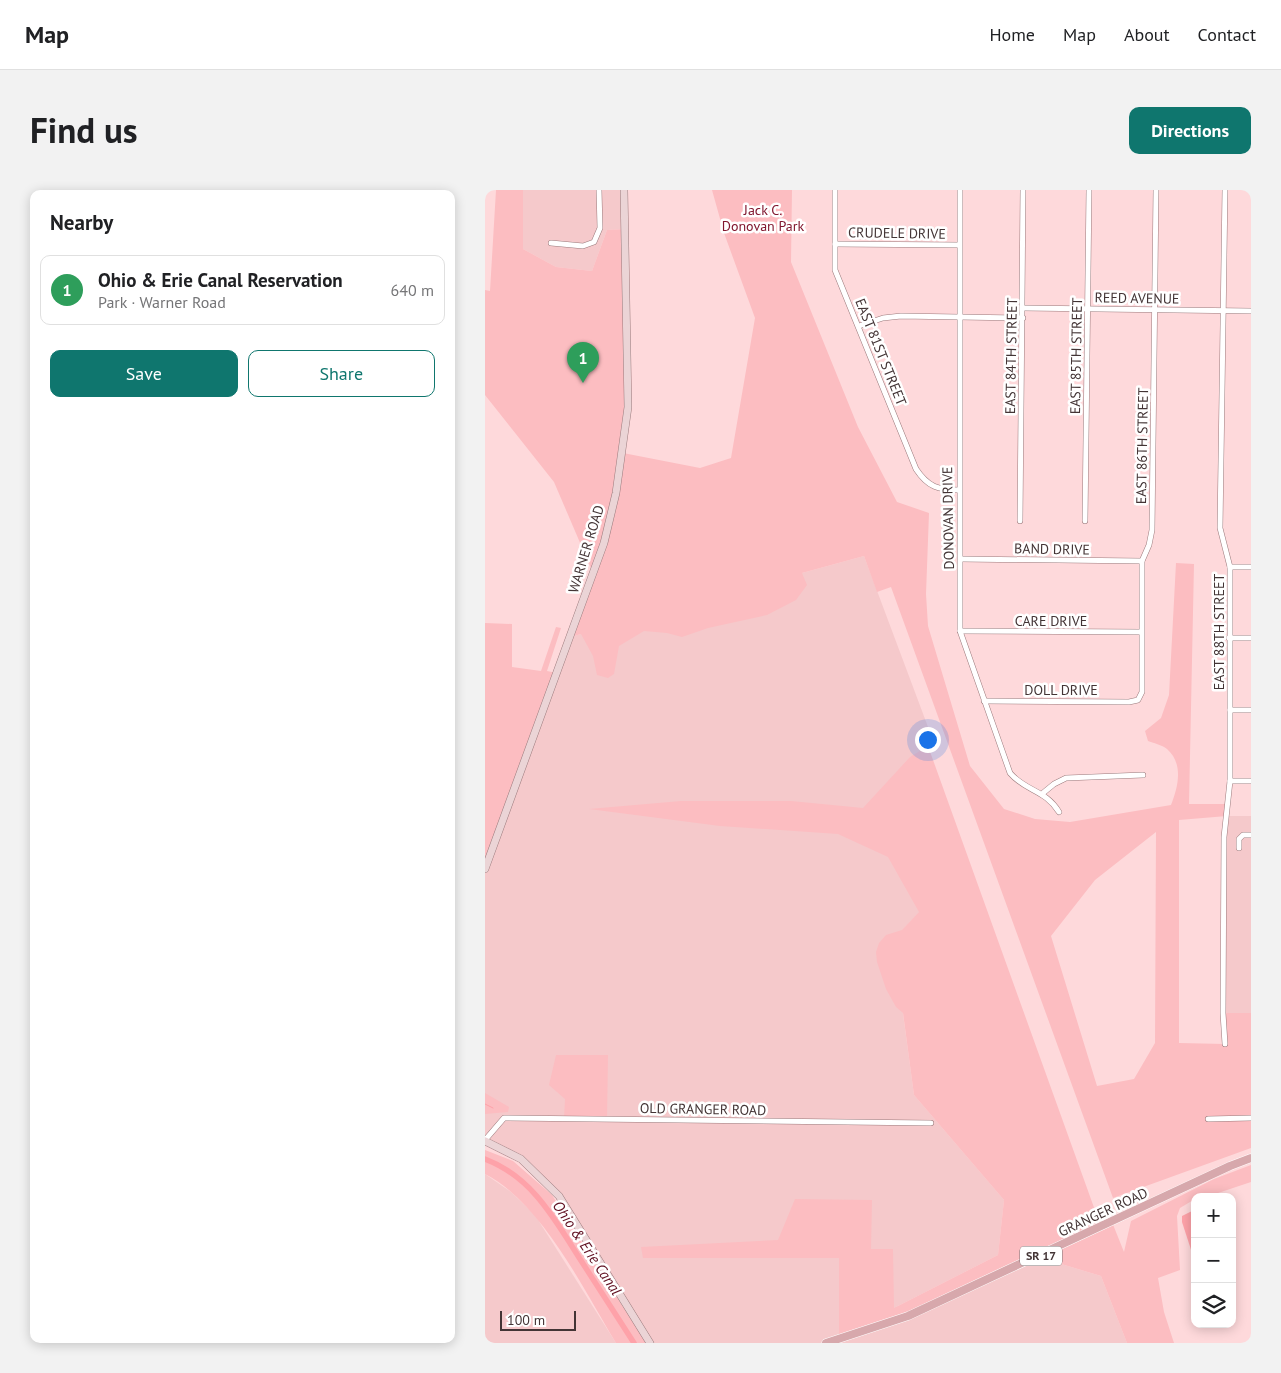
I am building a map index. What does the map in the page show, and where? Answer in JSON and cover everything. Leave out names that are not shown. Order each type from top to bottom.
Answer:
[{"type":"main road","name":"WARNER ROAD","points":[[485,869],[604,544],[616,493],[627,407],[624,190]]},
{"type":"main road","points":[[485,1141],[521,1159],[559,1196],[651,1343]]},
{"type":"main road","name":"GRANGER ROAD","points":[[826,1343],[908,1316],[1230,1166],[1251,1158]]},
{"type":"street","points":[[551,243],[583,246],[594,242],[600,228],[599,190]]},
{"type":"street","name":"EAST 81ST STREET","points":[[835,190],[835,270],[916,469],[930,486],[941,490],[959,490]]},
{"type":"street","name":"DONOVAN DRIVE","points":[[960,190],[960,631],[1010,773],[1017,781],[1043,794],[1059,812]]},
{"type":"street","name":"EAST 84TH STREET","points":[[1020,521],[1023,190]]},
{"type":"street","name":"EAST 85TH STREET","points":[[1085,521],[1089,190]]},
{"type":"street","name":"EAST 86TH STREET","points":[[1138,700],[1142,692],[1142,561],[1149,545],[1152,530],[1156,190]]},
{"type":"street","name":"EAST 88TH STREET","points":[[1225,190],[1220,528],[1230,567],[1230,781],[1224,837],[1223,1013],[1225,1044]]},
{"type":"street","name":"CRUDELE DRIVE","points":[[835,244],[959,245]]},
{"type":"street","name":"REED AVENUE","points":[[1023,308],[1251,311]]},
{"type":"street","points":[[859,326],[883,318],[901,316],[1023,318]]},
{"type":"street","name":"BAND DRIVE","points":[[961,559],[1142,561]]},
{"type":"street","points":[[1230,567],[1251,567]]},
{"type":"street","name":"CARE DRIVE","points":[[960,631],[1141,632]]},
{"type":"street","points":[[1229,638],[1251,638]]},
{"type":"street","name":"DOLL DRIVE","points":[[984,701],[1129,702],[1138,700]]},
{"type":"street","points":[[1230,710],[1251,710]]},
{"type":"street","points":[[1043,794],[1054,784],[1066,778],[1143,775]]},
{"type":"street","points":[[1230,781],[1251,782]]},
{"type":"street","points":[[1239,848],[1239,839],[1243,835],[1251,835]]},
{"type":"street","name":"OLD GRANGER ROAD","points":[[485,1141],[504,1118],[931,1123]]},
{"type":"street","points":[[1208,1119],[1251,1118]]},
{"type":"shaded area","points":[[523,190],[624,190],[626,229],[607,230],[592,271],[556,267],[523,249]]},
{"type":"shaded area","points":[[864,556],[934,743],[928,746],[946,884],[893,940],[914,1095],[1004,1200],[998,1255],[894,1308],[1038,1257],[1101,1276],[1127,1343],[650,1343],[559,1196],[521,1159],[485,1140],[485,869],[570,637]]},
{"type":"shaded area","points":[[1227,816],[1251,816],[1251,1118],[1225,1044],[1224,837]]},
{"type":"shaded area","points":[[485,1174],[511,1192],[535,1215],[616,1343],[485,1343]]},
{"type":"shaded area","points":[[1191,1212],[1191,1250],[1182,1222],[1182,1216]]},
{"type":"green space","name":"Jack C. Donovan Park","points":[[496,190],[523,190],[523,249],[556,267],[592,271],[607,230],[626,229],[628,334],[623,453],[700,468],[731,458],[755,318],[724,233],[712,190],[792,190],[791,262],[858,427],[897,502],[929,513],[926,594],[928,626],[970,766],[1004,809],[1035,819],[1070,822],[1171,805],[1176,791],[1178,776],[1176,762],[1167,749],[1148,741],[1145,731],[1161,718],[1169,695],[1176,563],[1194,564],[1189,804],[1228,804],[1227,816],[1179,820],[1179,1043],[1225,1044],[1223,1013],[1251,1013],[1251,1148],[1113,1198],[891,587],[877,592],[864,556],[802,573],[807,585],[796,600],[767,615],[708,628],[682,637],[667,633],[644,631],[619,646],[614,674],[608,678],[597,675],[593,656],[581,634],[570,637],[593,573],[554,482],[485,395],[485,290],[490,291]],"holes":[[[1156,832],[1155,1043],[1134,1079],[1097,1086],[1051,936],[1095,880]]]},
{"type":"green space","points":[[485,623],[512,624],[512,667],[541,671],[556,627],[561,628],[547,671],[557,673],[485,869]]},
{"type":"green space","points":[[928,746],[1101,1227],[1112,1222],[1124,1252],[1131,1221],[1214,1179],[1251,1165],[1251,1182],[1218,1193],[1191,1193],[1191,1201],[1180,1208],[1177,1216],[1180,1270],[1158,1278],[1164,1312],[1174,1343],[1127,1343],[1101,1276],[1038,1257],[908,1316],[839,1340],[839,1258],[643,1258],[641,1247],[778,1240],[795,1199],[872,1200],[871,1249],[893,1249],[894,1308],[998,1255],[1004,1200],[914,1095],[903,1013],[896,1007],[886,989],[877,962],[876,952],[879,943],[886,935],[902,930],[919,912],[888,857],[838,834],[720,826],[589,809],[681,801],[791,801],[863,808],[910,757]]},
{"type":"green space","points":[[556,1055],[608,1055],[607,1119],[564,1119],[565,1099],[549,1085]]},
{"type":"green space","points":[[485,1093],[509,1107],[508,1112],[485,1114]]},
{"type":"green space","points":[[485,1150],[513,1161],[552,1195],[646,1343],[616,1343],[575,1274],[543,1226],[525,1205],[505,1187],[485,1174]]},
{"type":"waterway","points":[[485,1104],[493,1108]]},
{"type":"waterway","name":"Ohio & Erie Canal","points":[[485,1159],[516,1176],[540,1200],[561,1229],[634,1343]]},
{"type":"place","name":"Ohio & Erie Canal Reservation","points":[[583,383]]}]
